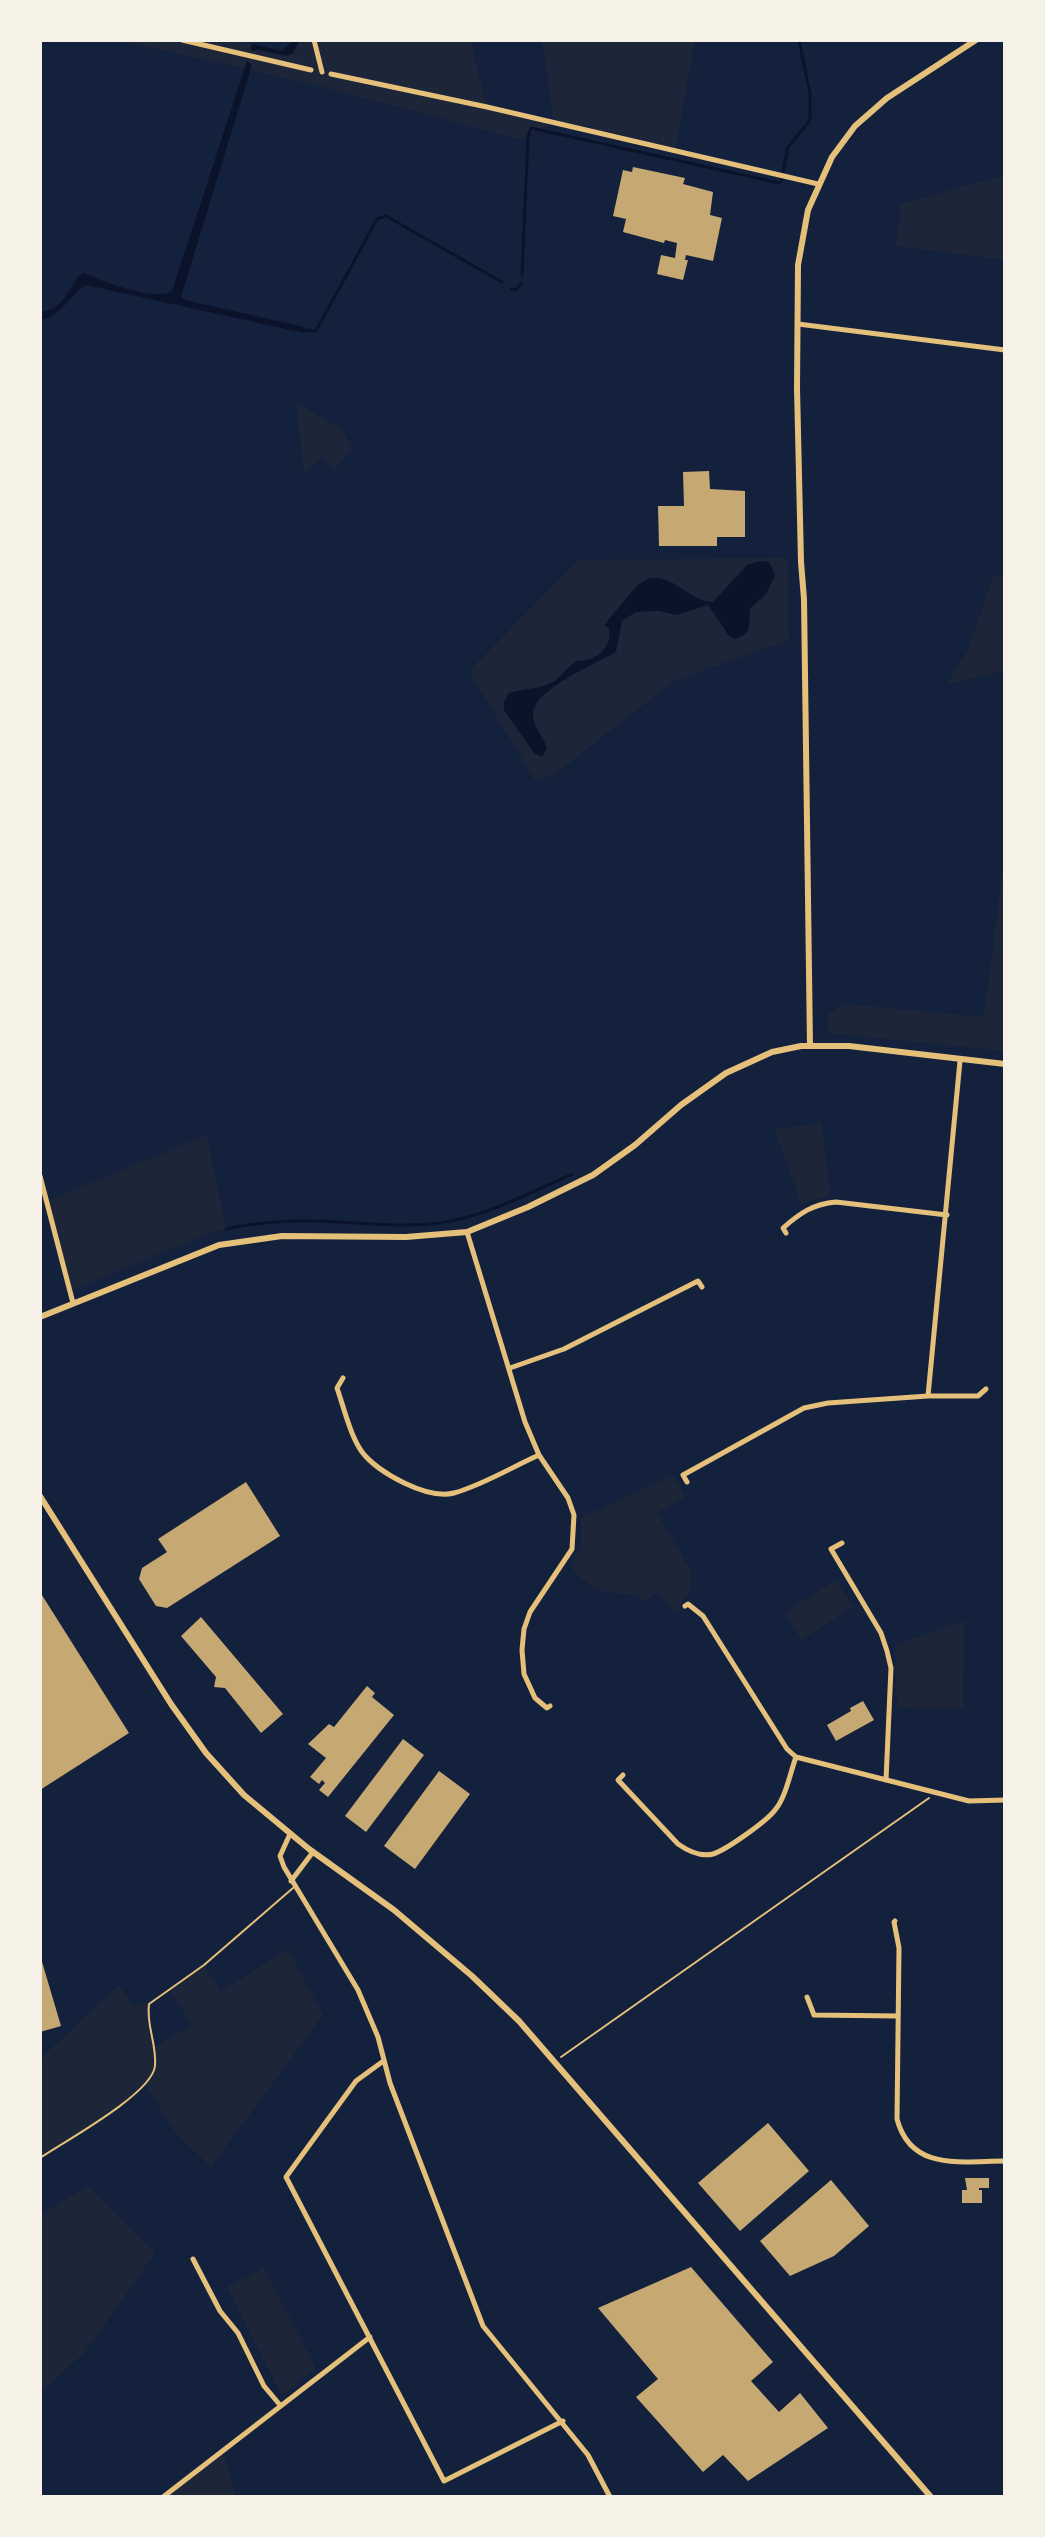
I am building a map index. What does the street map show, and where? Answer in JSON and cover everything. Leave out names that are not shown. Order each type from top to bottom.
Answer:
[{"type":"street","points":[[182,40],[311,70]]},
{"type":"street","points":[[314,40],[322,72]]},
{"type":"street","points":[[810,1046],[804,580],[798,430],[801,242],[818,184],[840,145],[870,111],[976,40]]},
{"type":"street","points":[[331,74],[818,184]]},
{"type":"street","points":[[798,324],[1005,350]]},
{"type":"street","points":[[40,1317],[219,1245],[282,1236],[406,1237],[467,1232],[593,1175],[726,1073],[772,1052],[810,1046],[849,1046],[1005,1064]]},
{"type":"street","points":[[928,1396],[960,1061]]},
{"type":"street","points":[[40,1176],[73,1303]]},
{"type":"street","points":[[786,1233],[783,1228],[801,1212],[821,1203],[836,1202],[947,1215]]},
{"type":"street","points":[[467,1232],[525,1422],[539,1455],[568,1498],[574,1515],[572,1549],[530,1612],[524,1629],[524,1674],[535,1698],[547,1708],[550,1706]]},
{"type":"street","points":[[510,1368],[564,1349],[698,1281],[702,1287]]},
{"type":"street","points":[[343,1378],[337,1388],[361,1450],[372,1462],[419,1490],[439,1495],[455,1493],[539,1455]]},
{"type":"street","points":[[687,1482],[683,1475],[804,1408],[828,1403],[928,1396],[978,1396],[986,1389]]},
{"type":"street","points":[[40,1496],[171,1704],[206,1753],[244,1795],[313,1852],[394,1910],[472,1976],[519,2021],[931,2497]]},
{"type":"street","points":[[842,1543],[831,1549],[881,1633],[891,1668],[886,1780]]},
{"type":"street","points":[[685,1606],[688,1604],[703,1616],[787,1749],[796,1757],[969,1801],[1005,1800]]},
{"type":"street","points":[[623,1775],[618,1780],[678,1844],[686,1850],[715,1854],[763,1823],[778,1808],[796,1757]]},
{"type":"street","points":[[290,1834],[280,1856],[293,1884],[358,1990],[378,2037],[382,2062],[483,2326],[563,2421],[588,2455],[610,2497]]},
{"type":"street","points":[[293,1884],[313,1852]]},
{"type":"street","points":[[895,1921],[899,1948],[897,2119],[901,2133],[909,2146],[932,2160],[1005,2161]]},
{"type":"street","points":[[807,1997],[814,2015],[898,2016]]},
{"type":"street","points":[[382,2062],[356,2081],[286,2177],[444,2481],[563,2421]]},
{"type":"street","points":[[193,2259],[220,2311],[238,2333],[264,2386],[280,2405]]},
{"type":"street","points":[[163,2497],[370,2337]]},
{"type":"lane","points":[[40,2158],[136,2095],[155,2070],[155,2047],[147,2019],[149,2004],[226,1948],[293,1884]]},
{"type":"path","points":[[555,2063],[937,1793]]},
{"type":"shaded area","points":[[119,40],[233,40],[282,51],[294,40],[470,40],[487,107],[554,122],[542,40],[695,40],[675,151],[554,123],[519,139],[316,85]]},
{"type":"shaded area","points":[[294,40],[300,40],[293,53],[287,56],[252,51],[250,48],[253,44],[282,51]]},
{"type":"shaded area","points":[[247,61],[252,65],[181,297],[307,330],[304,333],[86,285],[54,315],[40,320],[40,312],[58,305],[78,276],[84,273],[142,292],[165,294],[172,291]]},
{"type":"shaded area","points":[[1005,175],[1005,260],[896,246],[901,204]]},
{"type":"shaded area","points":[[296,403],[342,429],[352,449],[334,469],[321,458],[304,473]]},
{"type":"shaded area","points":[[788,558],[789,640],[674,681],[555,774],[536,782],[469,671],[579,560]]},
{"type":"shaded area","points":[[769,562],[775,575],[766,594],[750,609],[749,627],[745,634],[735,639],[729,636],[708,605],[677,615],[659,611],[636,612],[622,621],[616,652],[554,687],[536,705],[533,718],[547,749],[542,757],[534,753],[504,710],[509,693],[551,683],[574,663],[601,653],[610,634],[609,628],[604,626],[644,581],[658,578],[698,599],[713,602],[747,565]]},
{"type":"shaded area","points":[[993,576],[1005,576],[1005,671],[947,684],[968,650]]},
{"type":"shaded area","points":[[1005,852],[1005,1051],[828,1033],[827,1015],[845,1004],[984,1017]]},
{"type":"shaded area","points":[[822,1123],[830,1195],[801,1204],[775,1129]]},
{"type":"shaded area","points":[[207,1135],[226,1229],[70,1291],[47,1201]]},
{"type":"shaded area","points":[[673,1475],[685,1497],[657,1513],[692,1573],[690,1590],[675,1613],[657,1592],[645,1601],[630,1594],[607,1592],[595,1588],[571,1567],[581,1544],[581,1518]]},
{"type":"shaded area","points":[[836,1580],[853,1607],[801,1640],[785,1612]]},
{"type":"shaded area","points":[[964,1621],[963,1709],[897,1708],[895,1645]]},
{"type":"shaded area","points":[[288,1949],[323,2015],[211,2167],[175,2132],[145,2084],[136,2095],[40,2158],[40,2059],[119,1985],[132,2005],[149,2004],[147,2020],[155,2047],[192,2025],[170,1990],[204,1965],[221,1991]]},
{"type":"shaded area","points":[[88,2186],[155,2253],[85,2352],[40,2393],[40,2215]]},
{"type":"shaded area","points":[[264,2268],[316,2369],[284,2393],[281,2393],[227,2287]]},
{"type":"shaded area","points":[[220,2451],[225,2458],[236,2497],[163,2497]]},
{"type":"building","points":[[633,167],[685,178],[683,184],[713,192],[710,215],[722,218],[713,261],[686,255],[685,260],[688,260],[683,280],[657,274],[661,255],[675,258],[677,243],[665,240],[664,243],[623,232],[626,219],[613,216],[623,170],[632,172]]},
{"type":"building","points":[[709,471],[710,489],[745,491],[745,537],[717,537],[717,546],[659,546],[658,506],[684,506],[683,472]]},
{"type":"building","points":[[246,1482],[280,1536],[167,1608],[156,1606],[139,1579],[142,1568],[167,1552],[158,1539]]},
{"type":"building","points":[[40,1592],[129,1733],[40,1790]]},
{"type":"building","points":[[201,1617],[283,1714],[261,1733],[225,1688],[214,1687],[216,1677],[181,1636]]},
{"type":"building","points":[[367,1686],[375,1693],[372,1697],[394,1715],[328,1797],[319,1790],[325,1783],[322,1780],[319,1784],[310,1777],[326,1758],[308,1744],[329,1724],[334,1727]]},
{"type":"building","points":[[863,1701],[874,1720],[836,1741],[827,1725]]},
{"type":"building","points":[[403,1739],[424,1755],[366,1832],[345,1816]]},
{"type":"building","points":[[439,1771],[470,1794],[415,1869],[384,1846]]},
{"type":"building","points":[[40,1955],[61,2026],[40,2032]]},
{"type":"building","points":[[768,2123],[809,2171],[740,2231],[698,2183]]},
{"type":"building","points":[[965,2178],[989,2178],[989,2188],[979,2188],[982,2190],[982,2203],[962,2203],[962,2190],[967,2190]]},
{"type":"building","points":[[831,2180],[869,2226],[834,2256],[790,2276],[760,2241]]},
{"type":"building","points":[[691,2267],[773,2362],[751,2381],[779,2412],[800,2393],[828,2428],[748,2481],[723,2455],[703,2472],[636,2397],[658,2379],[598,2308]]},
{"type":"waterway","points":[[783,172],[788,147],[810,120],[810,94],[799,40]]},
{"type":"waterway","points":[[522,275],[528,137],[531,128],[779,183],[782,180]]},
{"type":"waterway","points":[[304,330],[316,331],[377,219],[386,216],[502,282]]},
{"type":"waterway","points":[[511,289],[516,290],[521,284]]},
{"type":"waterway","points":[[226,1229],[294,1221],[394,1225],[440,1223],[491,1209],[572,1174]]}]
